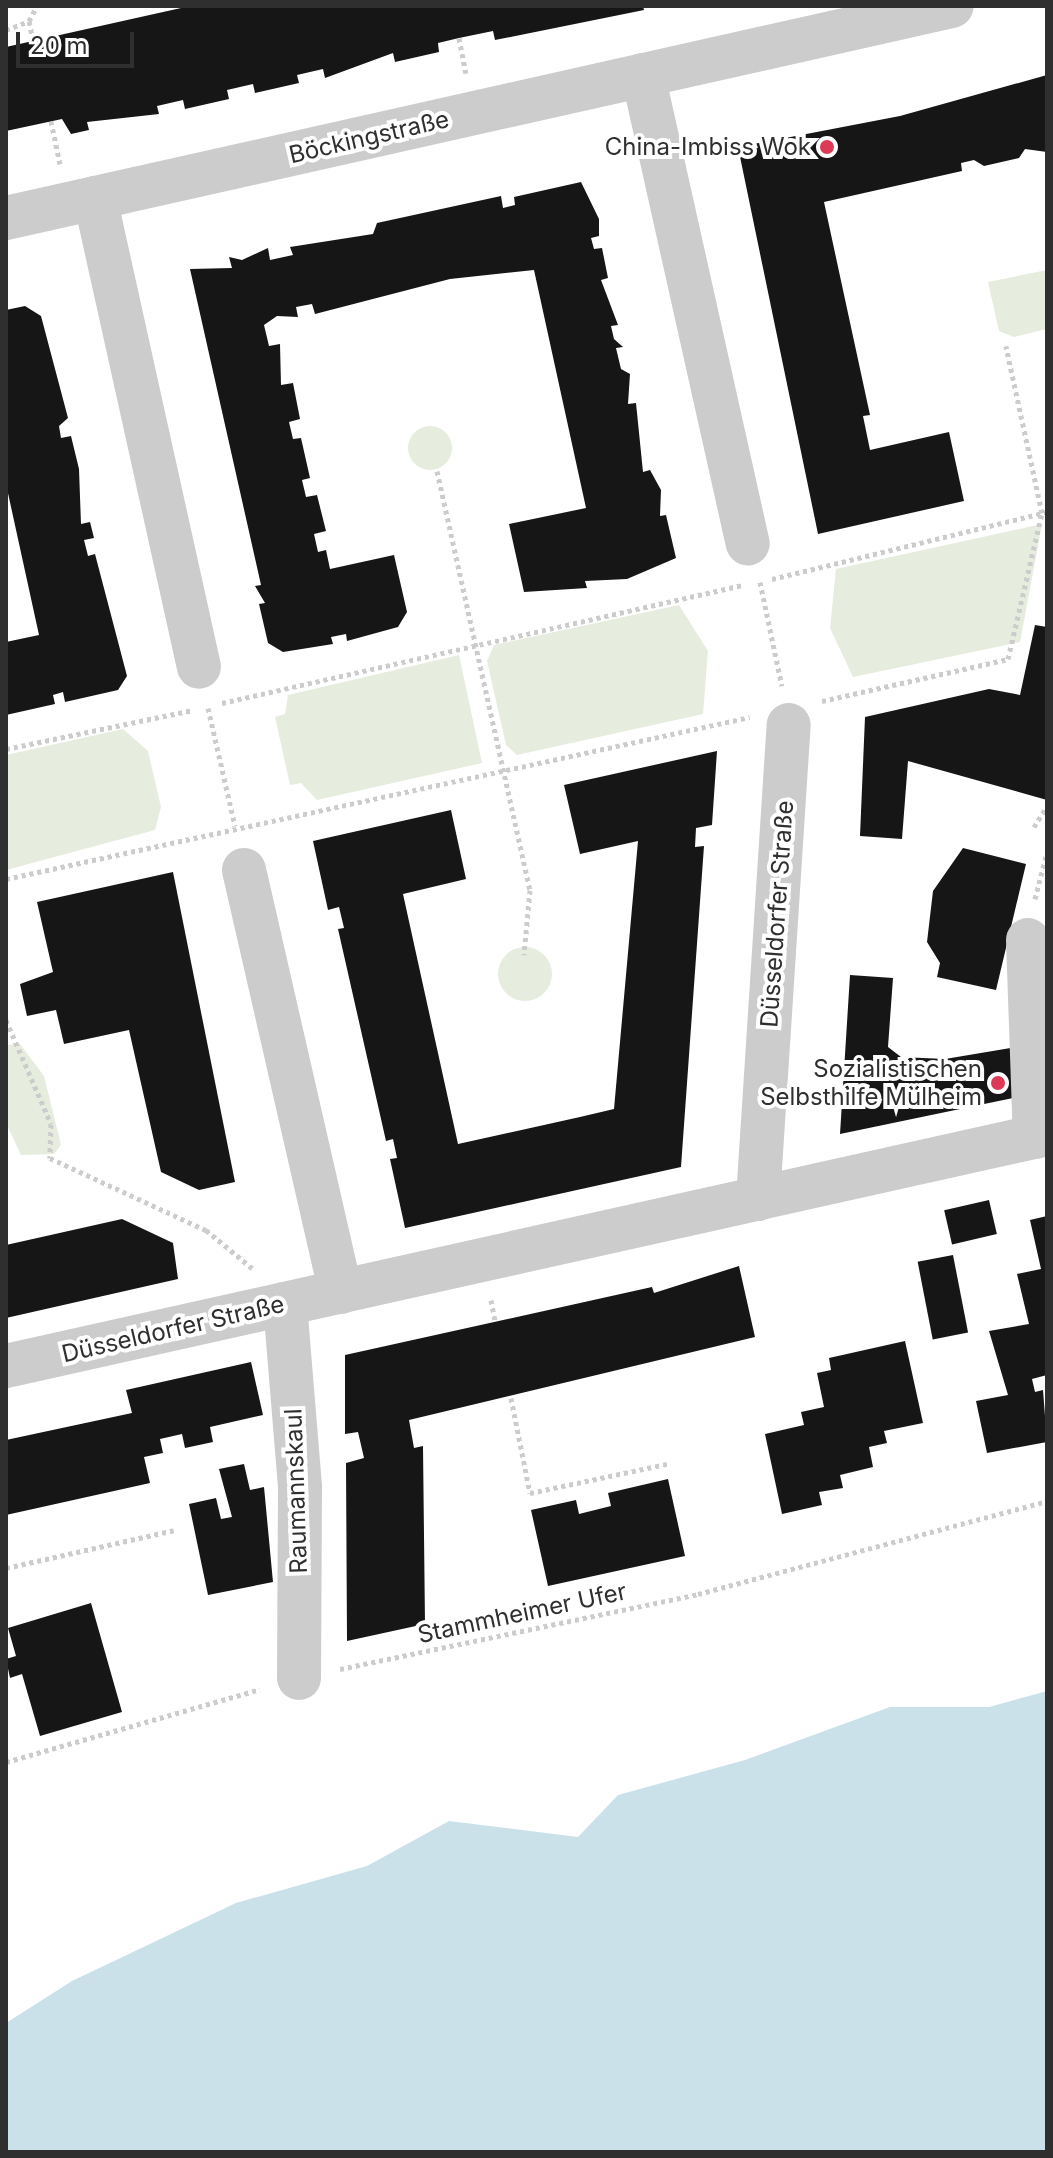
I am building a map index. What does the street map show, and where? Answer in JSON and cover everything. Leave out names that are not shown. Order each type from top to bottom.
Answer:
[{"type":"street","name":"Böckingstraße","points":[[6,218],[952,6]]},
{"type":"street","points":[[643,75],[754,562]]},
{"type":"street","points":[[95,198],[204,687]]},
{"type":"street","name":"Düsseldorfer Straße","points":[[758,1199],[788,717]]},
{"type":"street","points":[[244,870],[341,1292]]},
{"type":"street","points":[[1028,940],[1041,1135]]},
{"type":"street","name":"Düsseldorfer Straße","points":[[6,1366],[1041,1135]]},
{"type":"street","name":"Raumannskaul","points":[[285,1304],[300,1488],[299,1678]]},
{"type":"path","points":[[33,41],[29,21],[37,6]]},
{"type":"path","points":[[6,30],[29,21]]},
{"type":"path","points":[[6,879],[501,767],[788,717],[1008,659],[1044,512],[1006,346]]},
{"type":"path","points":[[437,471],[471,644],[530,890],[524,955]]},
{"type":"path","points":[[6,749],[204,687],[471,644],[754,562],[1044,512]]},
{"type":"path","points":[[754,562],[788,717]]},
{"type":"path","points":[[204,687],[244,870]]},
{"type":"path","points":[[1034,827],[1047,810]]},
{"type":"path","points":[[1028,940],[1047,852]]},
{"type":"path","points":[[6,1020],[10,1041],[34,1072],[51,1124],[50,1158],[206,1230],[285,1304]]},
{"type":"path","points":[[511,1398],[530,1493],[667,1464]]},
{"type":"path","name":"Stammheimer Ufer","points":[[6,1762],[299,1678],[698,1594],[1047,1501]]},
{"type":"path","points":[[6,1568],[174,1530]]},
{"type":"shaded area","points":[[1047,270],[1047,329],[1014,337],[999,331],[988,282]]},
{"type":"shaded area","points":[[430,426],[445,433],[452,448],[445,463],[430,470],[415,463],[408,448],[415,433]]},
{"type":"shaded area","points":[[1042,524],[1020,642],[853,677],[830,628],[836,569]]},
{"type":"shaded area","points":[[679,605],[708,651],[703,714],[517,755],[506,745],[487,661],[494,645]]},
{"type":"shaded area","points":[[459,655],[482,763],[317,800],[301,783],[290,785],[275,717],[285,714],[288,695]]},
{"type":"shaded area","points":[[123,729],[148,751],[161,807],[155,830],[6,870],[6,755]]},
{"type":"shaded area","points":[[525,947],[544,955],[552,974],[544,993],[525,1001],[506,993],[498,974],[506,955]]},
{"type":"shaded area","points":[[20,1044],[44,1076],[61,1145],[54,1154],[21,1155],[6,1123],[6,1045]]},
{"type":"water","points":[[1047,1691],[1047,2152],[6,2152],[6,2023],[72,1981],[236,1903],[367,1866],[449,1821],[578,1837],[618,1795],[745,1760],[890,1707],[989,1707]]},
{"type":"building","points":[[190,6],[643,6],[644,10],[495,40],[493,31],[459,38],[438,43],[439,52],[395,62],[393,53],[325,78],[323,69],[297,75],[299,83],[255,93],[253,84],[227,90],[229,99],[185,109],[183,100],[157,106],[159,114],[87,122],[89,130],[71,134],[62,119],[6,131],[6,47]]},
{"type":"building","points":[[1047,75],[1047,152],[1025,149],[1019,158],[984,166],[974,160],[961,163],[962,171],[824,202],[870,415],[863,416],[870,450],[949,432],[964,501],[818,534],[738,147],[900,116]]},
{"type":"building","points":[[581,182],[599,219],[599,236],[591,238],[594,249],[602,248],[608,278],[601,280],[618,325],[611,326],[614,339],[623,347],[616,348],[621,369],[630,374],[628,404],[636,403],[643,472],[650,470],[661,490],[660,516],[666,515],[676,558],[627,579],[585,581],[587,588],[524,592],[509,524],[586,508],[534,270],[450,279],[315,314],[312,304],[296,307],[298,317],[277,316],[264,325],[269,346],[280,344],[281,385],[293,383],[300,419],[289,422],[293,439],[301,438],[310,478],[302,480],[306,497],[317,495],[326,531],[314,534],[318,552],[326,550],[330,569],[394,555],[407,612],[398,627],[347,641],[346,634],[331,637],[333,644],[283,652],[268,643],[259,604],[265,603],[255,586],[261,585],[190,269],[232,268],[229,257],[242,260],[268,248],[270,260],[293,255],[290,247],[373,234],[377,223],[501,196],[503,208],[515,205],[514,197]]},
{"type":"building","points":[[25,306],[41,316],[68,418],[59,426],[61,438],[71,436],[79,469],[81,524],[90,522],[94,538],[84,540],[88,556],[95,554],[127,676],[118,690],[65,702],[63,692],[53,695],[55,704],[6,715],[6,642],[39,635],[6,484],[6,310]]},
{"type":"building","points":[[1035,625],[1047,627],[1047,800],[908,761],[902,839],[860,836],[865,717],[989,689],[1020,695]]},
{"type":"building","points":[[717,751],[712,825],[696,828],[695,847],[704,846],[681,1167],[405,1228],[390,1159],[397,1158],[393,1139],[386,1141],[338,929],[344,928],[339,907],[328,910],[313,841],[451,810],[466,879],[403,894],[458,1144],[580,1117],[614,1109],[638,841],[580,854],[564,785]]},
{"type":"building","points":[[963,848],[1026,864],[996,990],[937,977],[940,963],[927,942],[933,891]]},
{"type":"building","points":[[173,872],[235,1182],[199,1190],[161,1172],[129,1030],[64,1044],[56,1010],[27,1016],[20,984],[53,972],[37,902]]},
{"type":"building","points":[[850,975],[893,978],[888,1047],[901,1057],[945,1059],[1022,1046],[1013,1098],[840,1134]]},
{"type":"building","points":[[989,1200],[997,1234],[952,1244],[944,1210]]},
{"type":"building","points":[[1047,1216],[1047,1375],[1032,1379],[1035,1392],[1043,1390],[1047,1442],[987,1453],[976,1401],[1008,1395],[989,1331],[1029,1324],[1017,1274],[1041,1269],[1030,1220]]},
{"type":"building","points":[[122,1219],[173,1243],[178,1279],[6,1318],[6,1245]]},
{"type":"building","points":[[953,1255],[968,1333],[933,1339],[918,1262]]},
{"type":"building","points":[[739,1266],[755,1337],[409,1420],[414,1448],[423,1446],[425,1624],[347,1641],[346,1463],[364,1458],[358,1432],[345,1434],[345,1355],[652,1287],[654,1293]]},
{"type":"building","points":[[905,1341],[923,1423],[884,1431],[887,1443],[869,1447],[873,1467],[840,1475],[843,1488],[819,1492],[822,1505],[782,1514],[765,1434],[804,1425],[801,1412],[824,1407],[817,1373],[831,1370],[829,1358]]},
{"type":"building","points":[[251,1362],[263,1415],[210,1427],[213,1442],[185,1448],[182,1434],[160,1439],[163,1453],[144,1457],[150,1483],[6,1515],[6,1440],[132,1413],[126,1390]]},
{"type":"building","points":[[244,1464],[250,1490],[264,1487],[273,1582],[208,1595],[189,1504],[216,1498],[221,1519],[232,1517],[219,1469]]},
{"type":"building","points":[[668,1479],[685,1556],[548,1586],[531,1510],[576,1500],[579,1514],[611,1506],[608,1493]]},
{"type":"building","points":[[91,1603],[122,1712],[40,1736],[22,1674],[10,1678],[6,1659],[16,1656],[8,1628]]},
{"type":"place","name":"China-Imbiss Wok","points":[[827,147]]},
{"type":"place","name":"Sozialistischen Selbsthilfe Mülheim","points":[[998,1083]]}]
